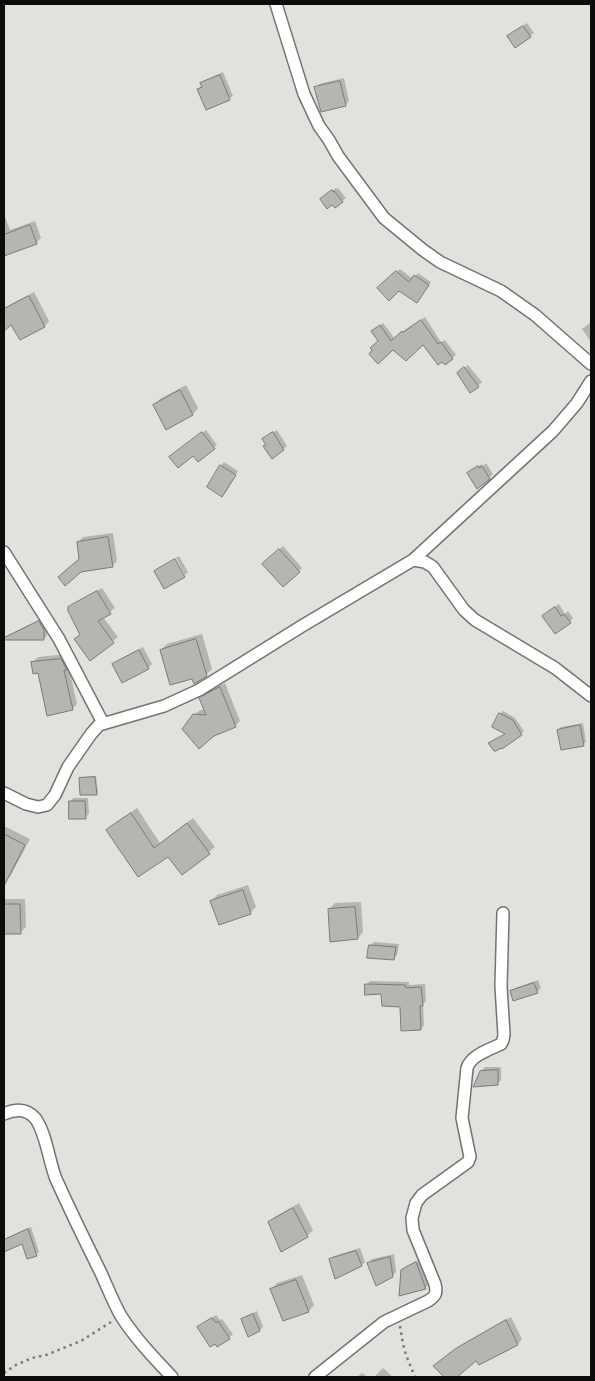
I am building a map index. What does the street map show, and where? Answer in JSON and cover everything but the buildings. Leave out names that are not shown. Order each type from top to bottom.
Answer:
[{"type":"street","points":[[276,4],[304,94],[319,126],[338,156],[384,218],[440,262],[500,291],[521,305],[591,364]]},
{"type":"street","points":[[4,793],[26,804],[38,807],[47,805],[52,800],[68,767],[99,725],[164,706],[200,690],[413,560],[553,431],[591,381]]},
{"type":"street","points":[[4,552],[59,639],[103,723]]},
{"type":"street","points":[[413,560],[425,562],[433,567],[464,610],[475,620],[555,668],[591,696]]},
{"type":"street","points":[[316,1377],[384,1322],[428,1301],[437,1292],[413,1230],[412,1218],[416,1204],[422,1195],[468,1162],[470,1157],[462,1118],[467,1068],[473,1058],[500,1044],[503,1040],[501,986],[503,913]]},
{"type":"street","points":[[4,1114],[14,1110],[21,1110],[28,1113],[38,1123],[53,1172],[121,1316],[152,1357],[172,1377]]},
{"type":"path","points":[[398,1315],[402,1344],[415,1377]]},
{"type":"path","points":[[4,1373],[32,1358],[46,1355],[81,1341],[121,1316]]}]
